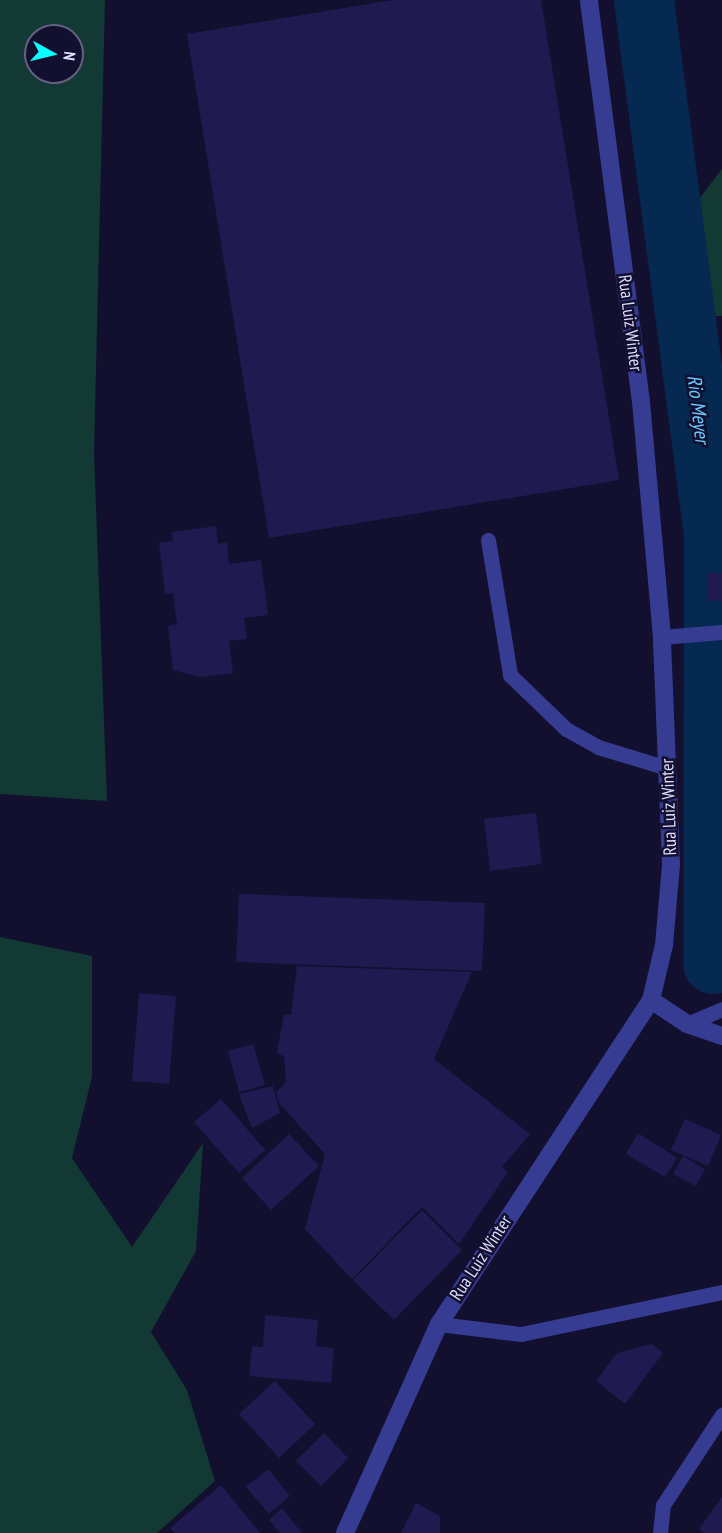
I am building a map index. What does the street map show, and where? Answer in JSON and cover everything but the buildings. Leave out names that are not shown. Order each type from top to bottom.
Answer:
[{"type":"street","name":"Rua Luiz Winter","points":[[345,1533],[439,1324],[651,1000],[664,945],[671,865],[663,636],[641,402],[589,0]]},
{"type":"street","points":[[651,1000],[687,1024],[722,1036]]},
{"type":"lane","points":[[488,540],[510,675],[566,729],[598,747],[668,768]]},
{"type":"lane","points":[[663,636],[721,632]]},
{"type":"lane","points":[[687,1024],[722,1009]]},
{"type":"lane","points":[[439,1324],[521,1334],[722,1292]]},
{"type":"lane","points":[[660,1533],[663,1505],[722,1416]]},
{"type":"green space","points":[[0,0],[105,0],[94,452],[107,801],[0,794]]},
{"type":"green space","points":[[722,169],[722,316],[705,316],[682,221]]},
{"type":"green space","points":[[0,937],[92,956],[92,1077],[72,1158],[132,1247],[203,1143],[196,1251],[151,1332],[187,1390],[215,1481],[157,1533],[0,1533]]},
{"type":"waterway","name":"Rio Meyer","points":[[644,0],[714,535],[713,964]]}]
